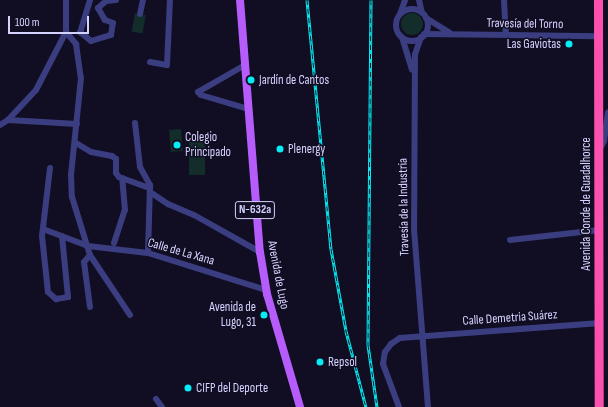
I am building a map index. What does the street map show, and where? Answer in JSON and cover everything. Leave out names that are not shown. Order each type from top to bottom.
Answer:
[{"type":"highway","name":"Avenida Conde de Guadalhorce","points":[[598,0],[600,323],[599,407]]},
{"type":"main road","name":"Avenida de Lugo","points":[[240,0],[260,252],[266,290],[300,407]]},
{"type":"street","points":[[0,125],[8,120],[36,90],[66,32],[66,0]]},
{"type":"street","points":[[98,8],[106,1],[116,0]]},
{"type":"street","points":[[140,14],[143,0]]},
{"type":"street","points":[[150,62],[167,65],[170,0]]},
{"type":"street","name":"Travesía de la Industria","points":[[404,0],[396,24],[409,53],[414,79]]},
{"type":"street","name":"Travesía de la Industria","points":[[419,0],[427,28],[416,48],[414,79],[414,229],[428,407]]},
{"type":"street","points":[[504,0],[506,35]]},
{"type":"street","points":[[89,3],[98,8],[104,20],[113,23],[111,35],[91,41],[80,32],[89,3]]},
{"type":"street","points":[[399,15],[413,9],[424,15]]},
{"type":"street","name":"Travesía del Torno","points":[[424,15],[450,33]]},
{"type":"street","points":[[66,32],[76,44],[81,78],[76,143],[71,174],[72,197],[90,255],[130,315]]},
{"type":"street","name":"Travesía del Torno","points":[[423,36],[450,33],[598,36]]},
{"type":"street","points":[[402,37],[412,40],[423,36]]},
{"type":"street","points":[[245,65],[198,92],[201,95],[248,109]]},
{"type":"street","points":[[599,150],[604,141],[608,112]]},
{"type":"street","points":[[8,120],[77,124]]},
{"type":"street","points":[[135,123],[140,167],[150,190],[148,253]]},
{"type":"street","points":[[76,143],[91,152],[116,158],[116,173],[122,178],[150,190],[168,204],[194,215],[260,252]]},
{"type":"street","points":[[50,168],[43,229],[48,292],[56,299],[68,297],[62,236]]},
{"type":"street","points":[[114,243],[125,210],[122,178]]},
{"type":"street","name":"Calle de La Xana","points":[[43,229],[88,246],[148,253],[266,290]]},
{"type":"street","points":[[510,240],[599,230]]},
{"type":"street","points":[[90,255],[84,262],[90,307]]},
{"type":"street","name":"Calle Demetria Suárez","points":[[422,335],[600,323]]},
{"type":"street","points":[[399,407],[385,376],[383,364],[385,352],[400,338],[422,335]]},
{"type":"street","points":[[156,399],[162,407]]},
{"type":"green space","points":[[135,13],[146,15],[143,34],[132,32]]},
{"type":"green space","points":[[408,13],[416,13],[423,20],[423,28],[416,35],[408,35],[401,28],[401,20]]},
{"type":"green space","points":[[181,129],[183,151],[171,152],[169,130]]},
{"type":"green space","points":[[189,142],[205,142],[205,175],[189,175]]},
{"type":"railway","points":[[307,0],[331,249],[346,331],[366,407]]},
{"type":"railway","points":[[371,0],[368,345],[377,407]]},
{"type":"place","name":"Las Gaviotas","points":[[569,44]]},
{"type":"place","name":"Jardín de Cantos","points":[[251,80]]},
{"type":"place","name":"Colegio Principado","points":[[177,145]]},
{"type":"place","name":"Plenergy","points":[[280,149]]},
{"type":"place","name":"Avenida de Lugo, 31","points":[[264,315]]},
{"type":"place","name":"Repsol","points":[[320,362]]},
{"type":"place","name":"CIFP del Deporte","points":[[188,388]]}]
